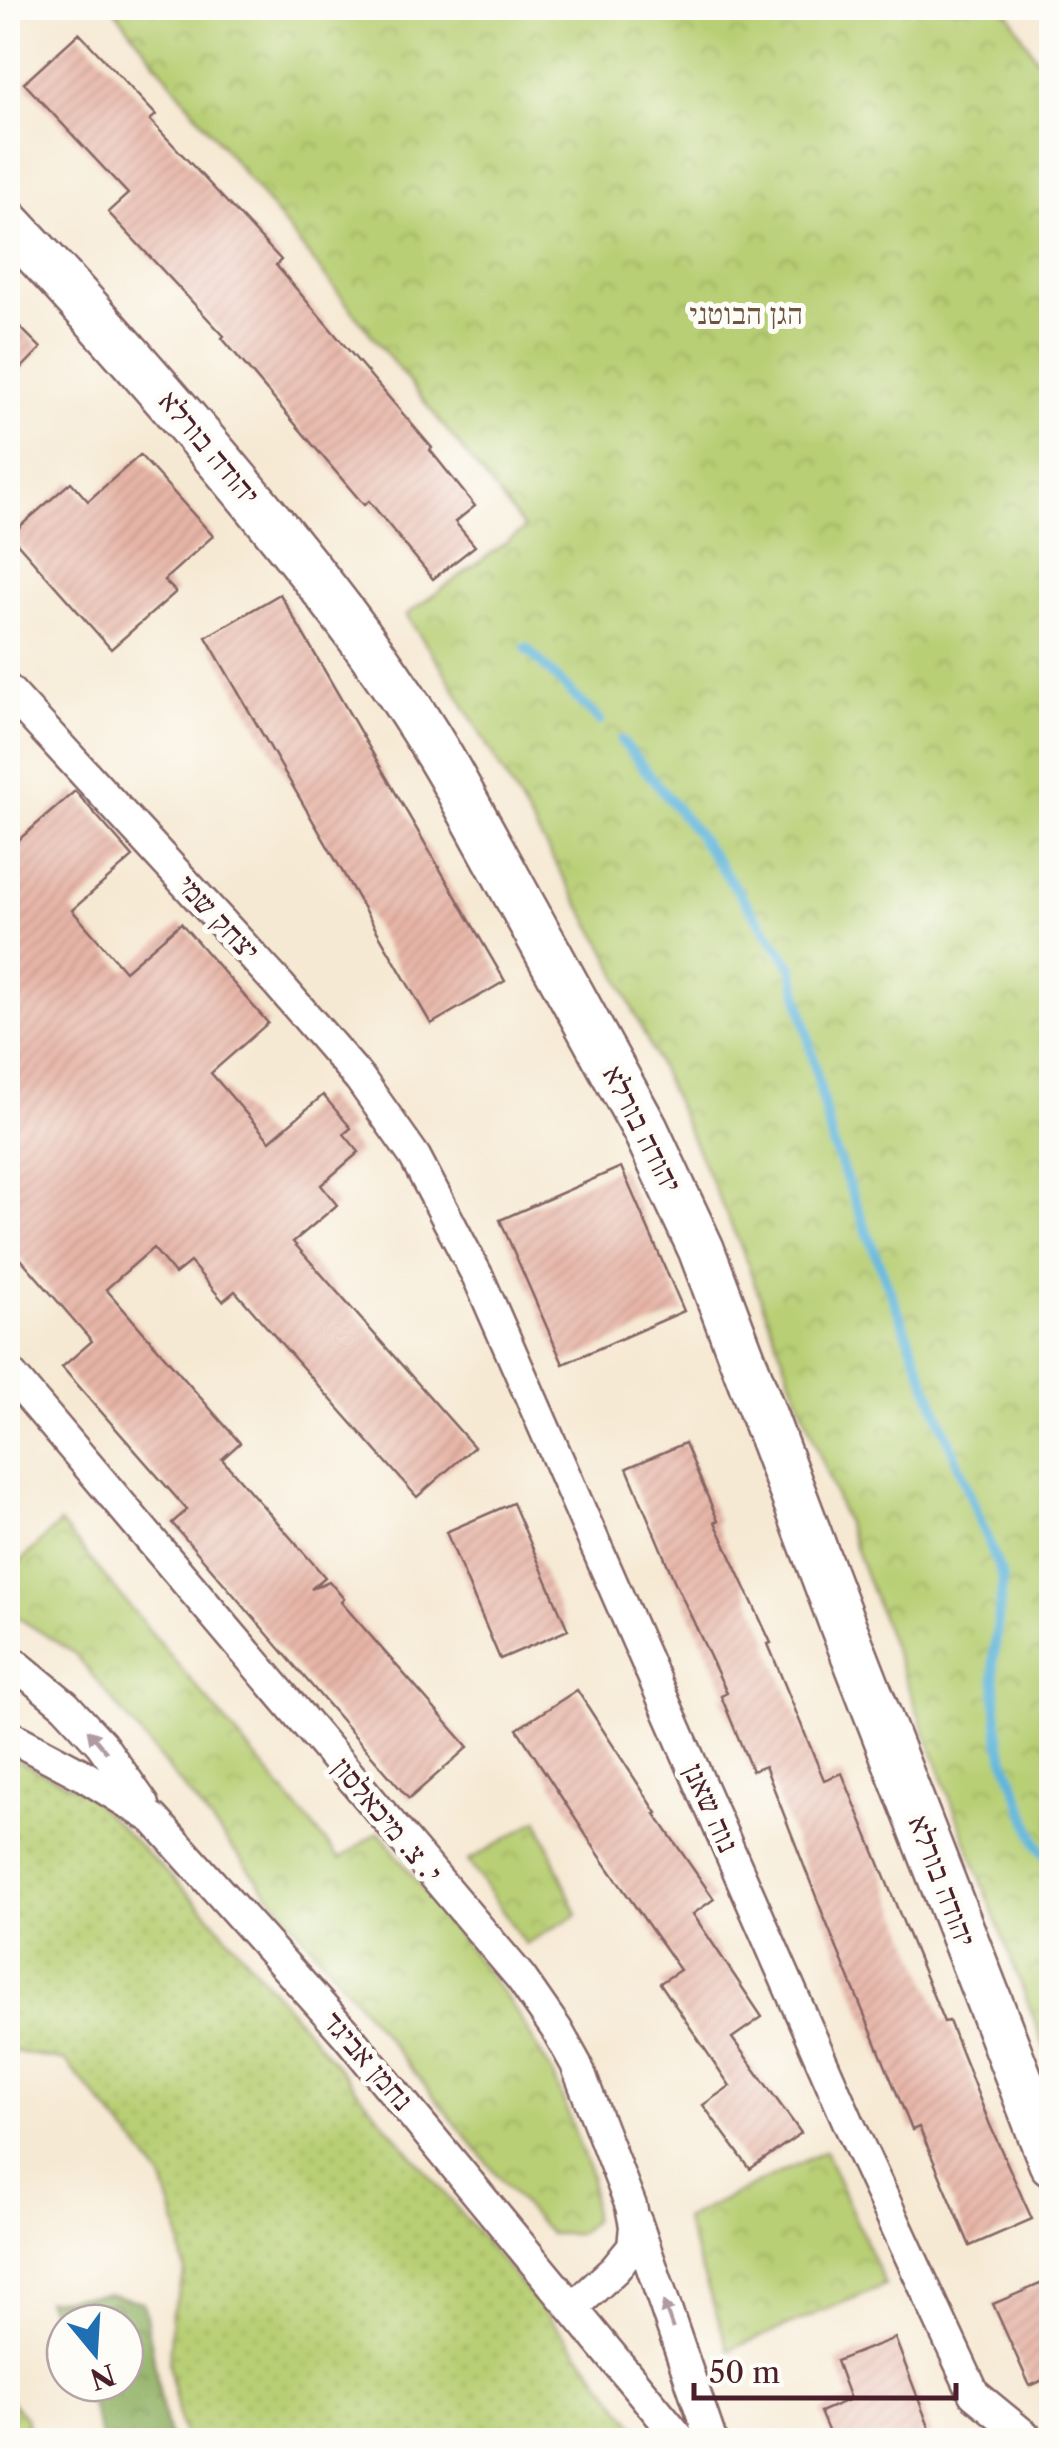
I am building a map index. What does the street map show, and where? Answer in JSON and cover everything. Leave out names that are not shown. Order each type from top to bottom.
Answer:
[{"type":"street","name":"יהודה בורלא","points":[[8,223],[84,302],[188,423],[366,642],[420,720],[645,1129],[701,1249],[1052,2162]]},
{"type":"street","name":"יצחק שמי","points":[[8,690],[280,985],[360,1078],[415,1157]]},
{"type":"street","name":"נוה שאנן","points":[[415,1157],[479,1278],[850,2126],[974,2394],[1030,2440]]},
{"type":"street","name":"י. צ. מיכאלסון","points":[[8,1370],[520,1978],[557,2030],[576,2064],[631,2206],[635,2226],[633,2247],[573,2308]]},
{"type":"street","points":[[8,1658],[65,1705],[100,1744],[154,1819]]},
{"type":"street","name":"נחמן אביגד","points":[[8,1735],[154,1819],[346,2034],[681,2440]]},
{"type":"street","points":[[631,2206],[711,2440]]},
{"type":"green space","name":"הגן הבוטני","points":[[113,8],[1006,8],[1051,83],[1051,2064],[741,1247],[607,952],[444,671],[406,615],[525,529]]},
{"type":"green space","points":[[60,1523],[340,1859],[379,1832],[514,2008],[554,2076],[591,2176],[593,2220],[578,2234],[550,2234],[507,2187],[75,1654],[8,1611],[8,1574]]},
{"type":"green space","points":[[8,1756],[85,1793],[206,1911],[594,2371],[646,2440],[186,2440],[169,2364],[172,2312],[185,2274],[178,2229],[163,2181],[65,2061],[8,2050]]},
{"type":"green space","points":[[538,1820],[577,1915],[525,1944],[468,1861]]},
{"type":"green space","points":[[825,2151],[885,2285],[729,2350],[684,2219]]},
{"type":"green space","points":[[107,2294],[143,2303],[47,2303],[46,2300]]},
{"type":"green space","points":[[145,2313],[170,2440],[102,2440],[91,2403],[145,2403]]},
{"type":"green space","points":[[8,2399],[25,2417],[33,2440],[8,2440]]},
{"type":"building","points":[[79,33],[156,115],[150,120],[281,260],[276,265],[432,448],[475,506],[455,522],[475,546],[433,579],[369,501],[364,505],[224,336],[108,212],[128,194],[24,83]]},
{"type":"building","points":[[8,315],[41,348],[8,382]]},
{"type":"building","points":[[140,455],[213,536],[164,580],[176,592],[111,649],[10,535],[71,482],[88,501]]},
{"type":"building","points":[[280,594],[505,981],[431,1024],[206,637]]},
{"type":"building","points":[[75,791],[133,857],[72,910],[125,971],[181,923],[268,1023],[211,1073],[270,1141],[323,1095],[351,1128],[344,1134],[359,1152],[321,1185],[337,1205],[293,1242],[474,1447],[417,1497],[235,1291],[223,1301],[190,1262],[175,1274],[153,1248],[106,1289],[240,1443],[222,1459],[325,1577],[311,1589],[329,1581],[344,1599],[341,1602],[468,1747],[409,1799],[172,1523],[187,1510],[62,1367],[92,1341],[8,1244],[8,872],[14,867],[8,849]]},
{"type":"building","points":[[621,1167],[684,1311],[563,1364],[500,1220]]},
{"type":"building","points":[[685,1443],[718,1521],[715,1522],[771,1643],[768,1644],[824,1780],[842,1773],[944,2022],[949,2021],[1032,2219],[970,2246],[919,2127],[912,2130],[765,1766],[752,1771],[721,1696],[727,1693],[627,1468]]},
{"type":"building","points":[[513,1503],[568,1630],[500,1659],[446,1532]]},
{"type":"building","points":[[577,1690],[714,1899],[693,1914],[762,2017],[732,2038],[801,2133],[750,2169],[703,2105],[730,2086],[660,1983],[680,1970],[517,1729]]},
{"type":"building","points":[[1052,2279],[1052,2376],[1030,2386],[993,2304]]},
{"type":"building","points":[[895,2338],[934,2440],[832,2440],[820,2412],[850,2399],[836,2361]]},
{"type":"waterway","points":[[526,648],[600,721]]},
{"type":"waterway","points":[[621,740],[695,831],[792,967],[833,1145],[1003,1579],[993,1661],[1000,1745],[1037,1845],[1052,1862]]}]
